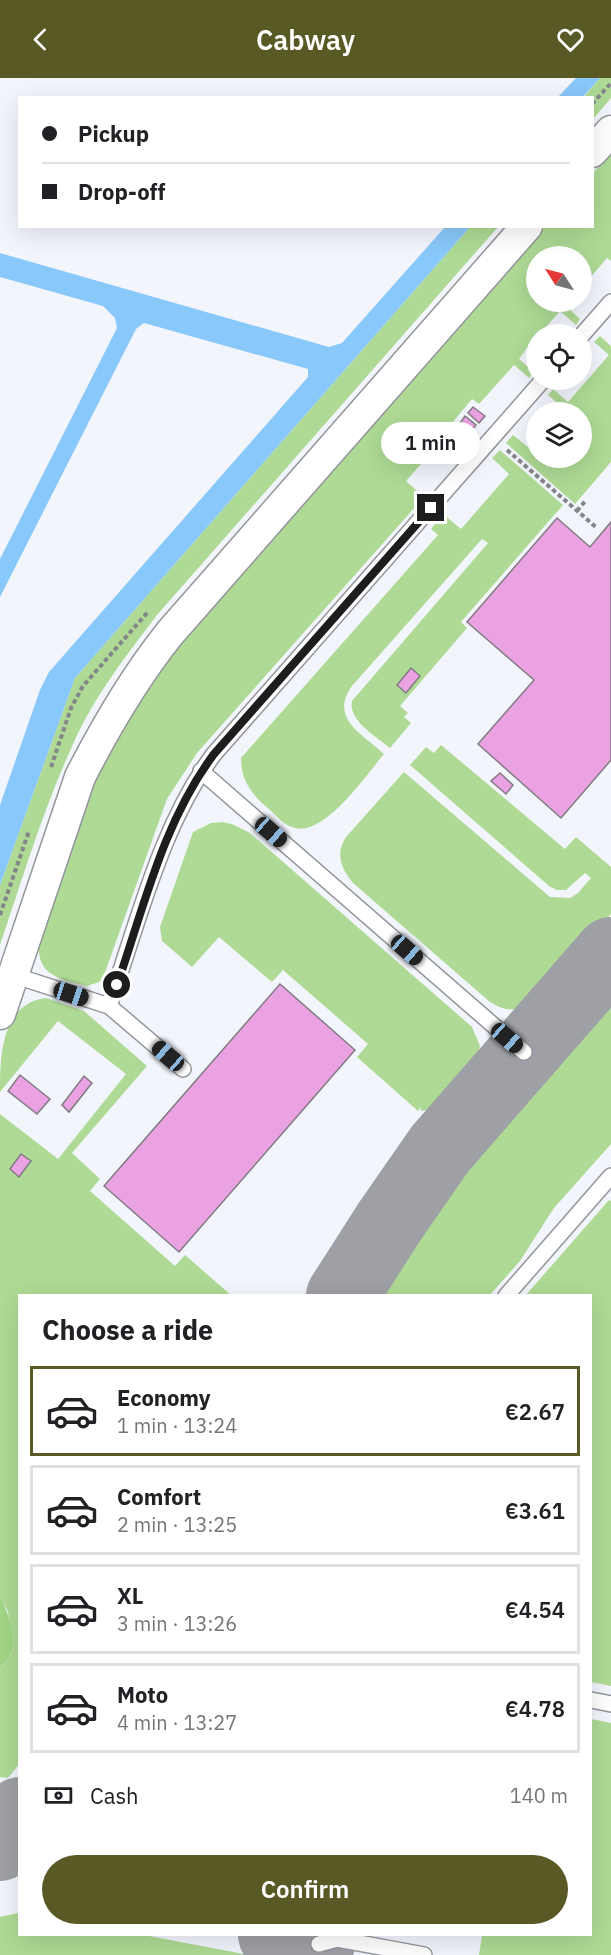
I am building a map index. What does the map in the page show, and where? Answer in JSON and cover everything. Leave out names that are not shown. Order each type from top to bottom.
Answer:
[{"type":"street","points":[[594,150],[611,131]]},
{"type":"street","points":[[0,1014],[80,777],[142,668],[170,633],[525,228]]},
{"type":"lane","points":[[592,324],[611,302]]},
{"type":"lane","points":[[110,1006],[174,820],[201,771],[534,390]]},
{"type":"lane","points":[[201,771],[524,1052]]},
{"type":"lane","points":[[13,975],[110,1006],[183,1069]]},
{"type":"lane","points":[[508,1294],[611,1176]]},
{"type":"lane","points":[[592,1700],[611,1704]]},
{"type":"lane","points":[[319,1944],[336,1939],[424,1955]]},
{"type":"path","points":[[594,102],[611,83]]},
{"type":"path","points":[[493,437],[597,528]]},
{"type":"path","points":[[577,511],[586,500]]},
{"type":"green space","points":[[600,78],[611,78],[611,98],[594,118],[594,96],[585,96]]},
{"type":"green space","points":[[611,152],[611,261],[607,258],[592,275],[592,246],[528,246],[544,228],[594,228],[594,172]]},
{"type":"green space","points":[[469,228],[497,228],[157,615],[123,660],[82,725],[63,767],[34,842],[0,945],[0,885],[75,678]]},
{"type":"green space","points":[[526,249],[526,312],[559,312],[549,324],[526,324],[526,349],[519,359],[526,365],[526,375],[514,365],[479,404],[472,399],[452,423],[455,426],[406,481],[424,497],[197,753],[167,799],[102,981],[87,986],[57,977],[44,967],[40,960],[39,937],[96,774],[147,684],[206,612]]},
{"type":"green space","points":[[561,312],[572,312],[580,319],[575,324]]},
{"type":"green space","points":[[600,336],[611,346],[611,462],[575,504],[534,468],[592,468],[592,402],[568,402],[578,390],[592,390],[592,374],[609,355],[594,342]]},
{"type":"green space","points":[[554,390],[568,402],[556,402],[548,395]]},
{"type":"green space","points":[[513,435],[526,445],[526,461],[506,443]]},
{"type":"green space","points":[[500,450],[563,505],[461,622],[467,628],[400,706],[408,713],[404,717],[411,723],[390,748],[359,722],[354,715],[352,701],[488,543],[482,539],[352,686],[344,707],[346,716],[358,732],[384,754],[332,814],[307,828],[295,828],[288,825],[253,793],[245,781],[241,758],[438,535],[431,529],[443,514],[461,529],[509,474],[492,458]]},
{"type":"green space","points":[[441,745],[565,849],[576,837],[611,867],[611,914],[555,981],[531,1003],[522,1008],[505,1009],[490,1002],[353,883],[341,861],[341,849],[346,837],[404,772],[550,897],[570,898],[578,893],[591,878],[585,873],[566,890],[557,890],[549,886],[410,765],[426,747],[434,753]]},
{"type":"green space","points":[[222,822],[250,833],[472,1027],[480,1046],[472,1075],[445,1106],[421,1111],[421,1107],[418,1111],[357,1057],[368,1044],[283,970],[272,982],[219,937],[192,967],[162,941],[160,927],[193,832],[211,823]]},
{"type":"green space","points":[[611,989],[611,1144],[554,1208],[520,1261],[491,1294],[371,1294],[461,1161]]},
{"type":"green space","points":[[46,998],[84,1011],[147,1066],[72,1153],[100,1179],[90,1191],[175,1266],[185,1255],[230,1294],[18,1294],[18,1766],[8,1778],[0,1777],[0,1669],[11,1654],[11,1636],[8,1612],[0,1596],[0,1114],[58,1159],[126,1074],[58,1021],[0,1092],[1,1063],[6,1034],[20,1010],[31,1002]]},
{"type":"green space","points":[[609,1200],[611,1201],[611,1686],[592,1682],[592,1294],[527,1294]]},
{"type":"green space","points":[[0,1596],[8,1616],[13,1639],[11,1653],[0,1669]]},
{"type":"green space","points":[[592,1719],[611,1723],[611,1955],[479,1955],[482,1936],[592,1936]]},
{"type":"green space","points":[[18,1913],[18,1936],[149,1936],[249,1955],[0,1955],[0,1917]]},
{"type":"water","points":[[576,78],[600,78],[584,96],[559,96]]},
{"type":"water","points":[[444,228],[469,228],[75,678],[0,885],[0,805],[40,690],[49,672],[308,377],[308,369],[144,323],[136,329],[0,597],[0,559],[117,328],[115,318],[103,306],[0,277],[0,253],[329,347],[342,343]]},
{"type":"building","points":[[473,407],[485,416],[479,423],[468,413]]},
{"type":"building","points":[[465,416],[476,425],[471,432],[460,423]]},
{"type":"building","points":[[557,518],[590,547],[611,522],[611,760],[561,818],[478,744],[534,680],[467,622]]},
{"type":"building","points":[[411,668],[420,676],[406,693],[397,685]]},
{"type":"building","points":[[500,773],[513,785],[506,794],[491,781]]},
{"type":"building","points":[[280,984],[355,1050],[179,1252],[104,1186]]},
{"type":"building","points":[[20,1075],[50,1099],[37,1114],[8,1091]]},
{"type":"building","points":[[84,1076],[92,1083],[69,1112],[62,1105]]},
{"type":"building","points":[[21,1154],[31,1161],[19,1177],[10,1169]]},
{"type":"taxiway","points":[[343,1294],[440,1149],[611,953]]},
{"type":"taxiway","points":[[0,1845],[18,1816]]},
{"type":"taxiway","points":[[279,1936],[319,1944]]},
{"type":"route","points":[[117,985],[174,820],[191,786],[214,754],[431,508]]}]
